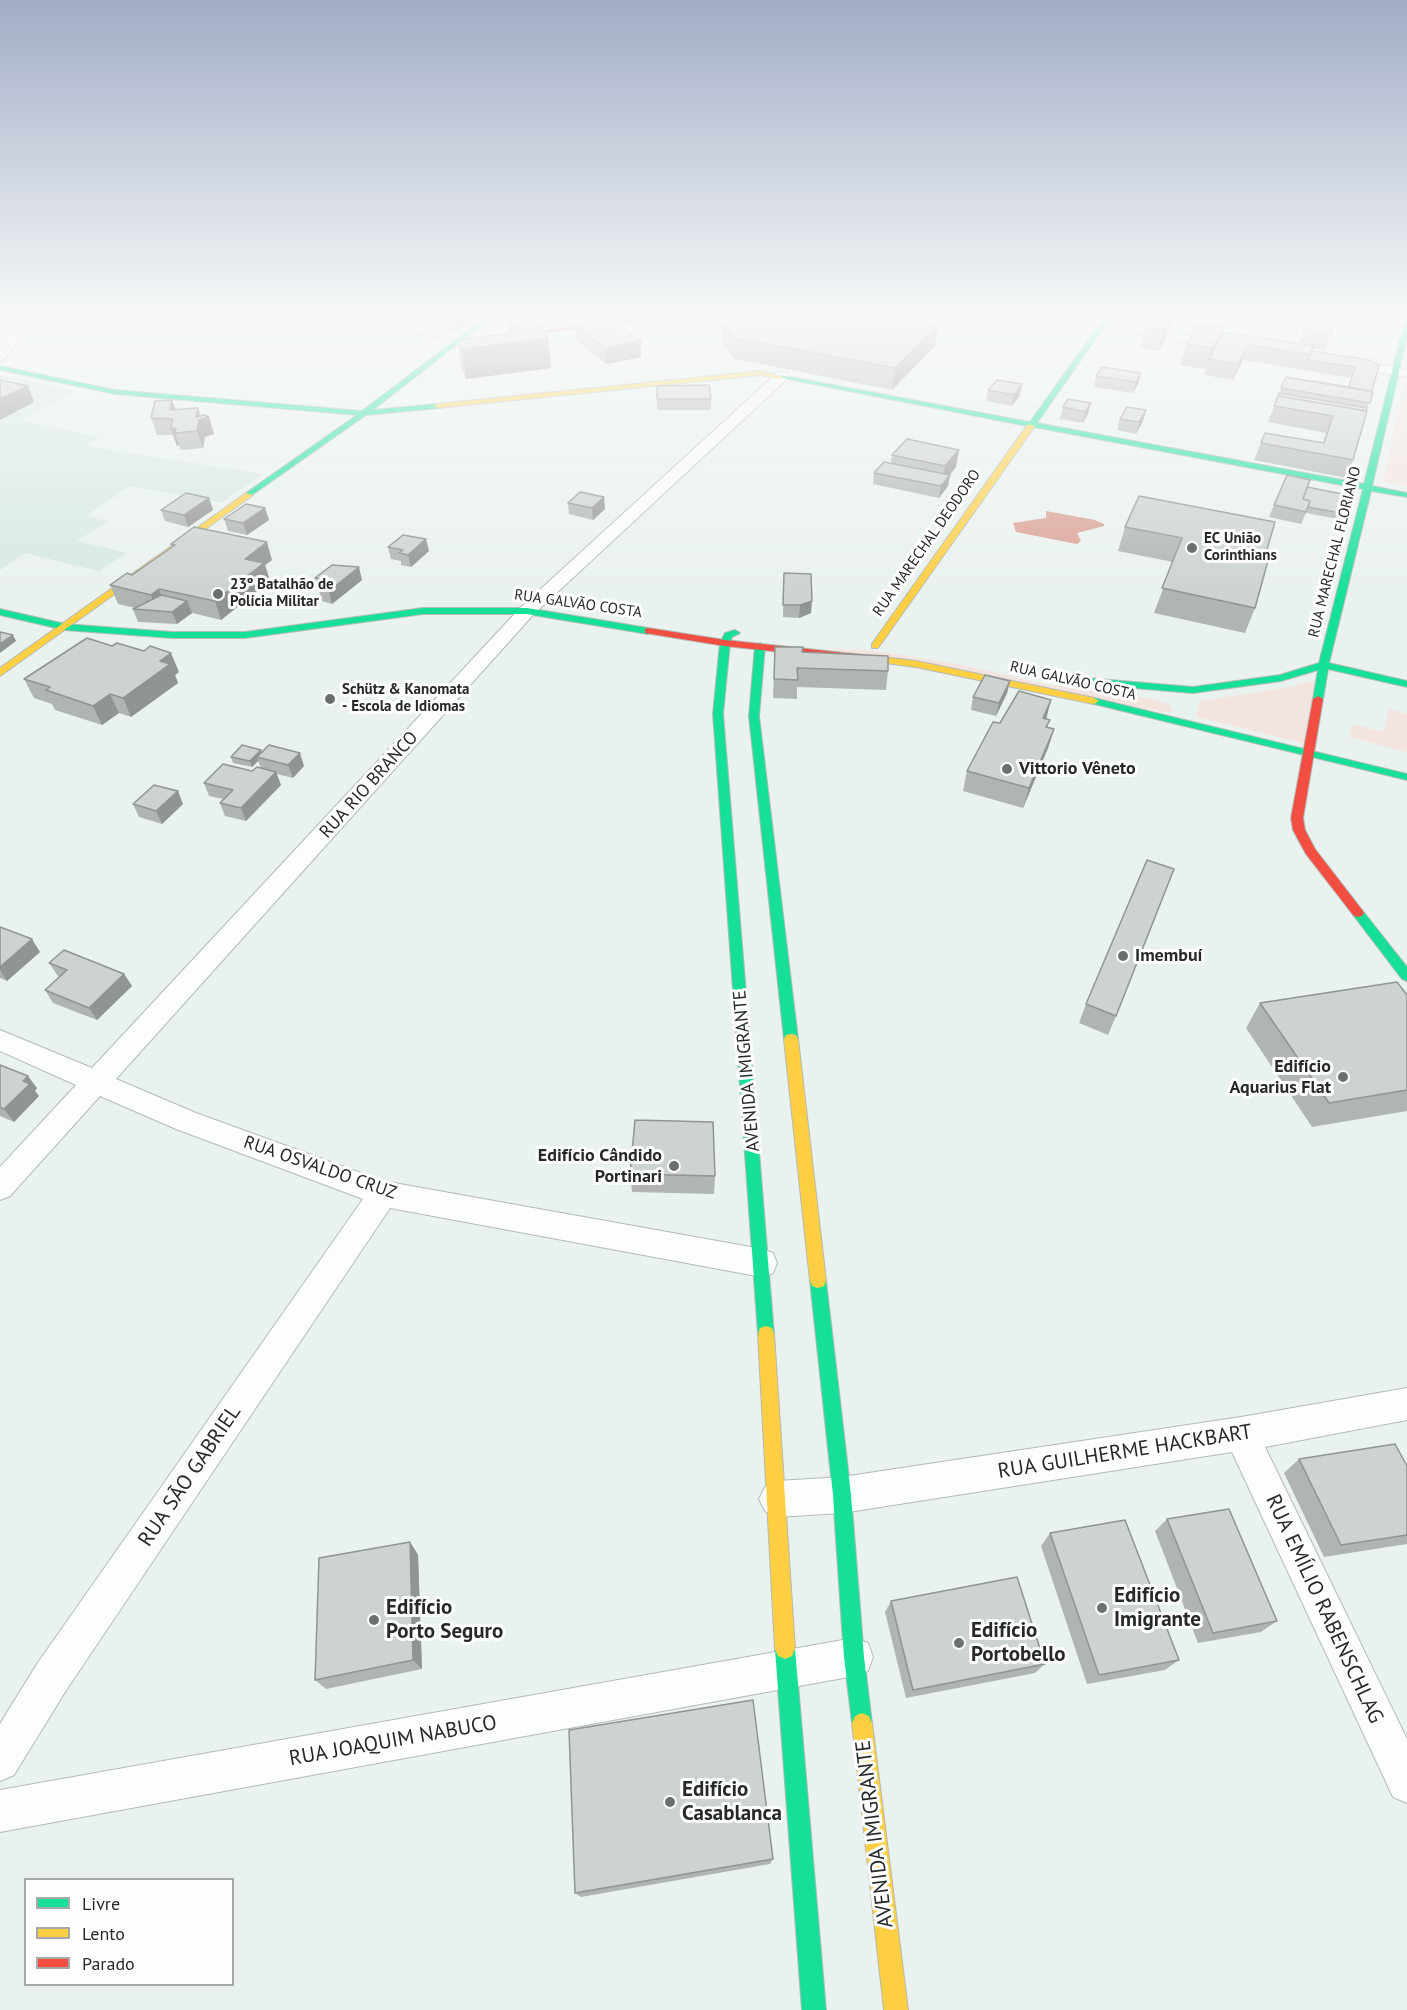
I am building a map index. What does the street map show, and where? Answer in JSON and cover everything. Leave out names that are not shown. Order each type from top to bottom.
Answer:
[{"type":"street","points":[[300,408],[364,413],[413,408]]},
{"type":"street","points":[[0,674],[371,408]]},
{"type":"street","name":"RUA RIO BRANCO","points":[[0,1187],[527,611],[747,408]]},
{"type":"street","points":[[948,408],[1407,495]]},
{"type":"street","name":"RUA MARECHAL DEODORO","points":[[875,646],[1043,408]]},
{"type":"street","name":"RUA MARECHAL FLORIANO","points":[[1392,408],[1324,665],[1297,818],[1303,840],[1310,851],[1407,976]]},
{"type":"street","name":"RUA GALVÃO COSTA","points":[[0,612],[65,627],[172,635],[245,635],[423,611],[527,611],[656,632],[875,646],[1036,675]]},
{"type":"street","points":[[88,641],[128,632]]},
{"type":"street","name":"RUA GALVÃO COSTA","points":[[730,638],[760,646],[916,664],[1166,718],[1185,710],[1310,754],[1407,777]]},
{"type":"street","name":"AVENIDA IMIGRANTE","points":[[730,638],[718,714],[762,1263],[786,1671],[814,2010]]},
{"type":"street","name":"AVENIDA IMIGRANTE","points":[[760,646],[754,716],[842,1495],[854,1657],[896,2010]]},
{"type":"street","points":[[0,674],[55,652]]},
{"type":"street","points":[[1324,665],[1407,684]]},
{"type":"street","name":"RUA GALVÃO COSTA","points":[[1069,679],[1124,686],[1193,690],[1281,678],[1324,665]]},
{"type":"street","points":[[1014,672],[1047,681],[1172,699],[1185,710],[1193,690]]},
{"type":"street","name":"RUA OSVALDO CRUZ","points":[[0,1040],[186,1121],[383,1194],[762,1263]]},
{"type":"street","name":"RUA SÃO GABRIEL","points":[[0,1761],[51,1678],[383,1194]]},
{"type":"street","name":"RUA GUILHERME HACKBART","points":[[842,1495],[1241,1434],[1407,1404]]},
{"type":"street","name":"RUA EMÍLIO RABENSCHLAG","points":[[1241,1434],[1407,1783]]},
{"type":"street","points":[[777,1499],[842,1495]]},
{"type":"street","points":[[786,1671],[854,1657]]},
{"type":"street","name":"RUA JOAQUIM NABUCO","points":[[0,1811],[786,1671]]},
{"type":"shaded area","points":[[0,408],[43,408],[20,420],[100,437],[85,446],[263,474],[221,503],[130,486],[86,516],[108,521],[77,541],[127,553],[99,571],[25,553],[0,570]]},
{"type":"shaded area","points":[[1399,408],[1407,408],[1407,486],[1383,482]]},
{"type":"shaded area","points":[[1046,511],[1095,520],[1104,526],[1077,533],[1081,541],[1077,544],[1016,532],[1013,523],[1046,518]]},
{"type":"shaded area","points":[[827,648],[882,652],[958,664],[1044,684],[1151,699],[1168,704],[1173,710],[1169,713]]},
{"type":"shaded area","points":[[1321,679],[1306,744],[1196,717],[1200,701],[1290,687]]},
{"type":"shaded area","points":[[1389,709],[1407,714],[1407,752],[1349,737],[1352,724],[1384,732]]},
{"type":"building","points":[[153,408],[170,408],[170,410],[198,408],[196,417],[204,415],[209,417],[199,420],[197,431],[175,433],[176,428],[171,429],[173,419],[151,418]]},
{"type":"building","points":[[1067,408],[1088,408],[1085,412]]},
{"type":"building","points":[[1127,408],[1146,410],[1139,422],[1120,419]]},
{"type":"building","points":[[1285,408],[1348,408],[1367,411],[1353,460],[1261,443],[1265,433],[1324,443],[1333,416]]},
{"type":"building","points":[[1347,408],[1367,408],[1366,411]]},
{"type":"building","points":[[907,439],[959,450],[945,466],[892,455]]},
{"type":"building","points":[[884,462],[950,475],[941,486],[874,473]]},
{"type":"building","points":[[1287,475],[1310,480],[1303,499],[1310,501],[1306,512],[1274,505]]},
{"type":"building","points":[[1307,487],[1347,495],[1340,513],[1308,507],[1310,501],[1303,499]]},
{"type":"building","points":[[580,492],[604,497],[592,508],[568,503]]},
{"type":"building","points":[[186,493],[209,498],[184,515],[161,510]]},
{"type":"building","points":[[1139,496],[1275,522],[1265,556],[1269,557],[1255,608],[1162,588],[1182,538],[1125,527]]},
{"type":"building","points":[[246,504],[265,508],[243,523],[224,519]]},
{"type":"building","points":[[194,527],[267,542],[245,559],[264,563],[215,601],[159,589],[151,595],[110,585],[127,573],[132,575],[175,545],[171,544]]},
{"type":"building","points":[[403,535],[426,539],[408,555],[399,553],[403,550],[388,547]]},
{"type":"building","points":[[332,565],[359,567],[329,591],[319,589],[329,581],[315,578]]},
{"type":"building","points":[[784,573],[811,574],[812,601],[800,605],[783,605]]},
{"type":"building","points":[[161,595],[187,601],[172,612],[133,609]]},
{"type":"building","points":[[0,632],[13,635],[0,644]]},
{"type":"building","points":[[87,638],[112,646],[117,643],[144,651],[150,646],[171,653],[160,661],[170,664],[123,698],[110,694],[93,706],[46,690],[50,687],[24,679]]},
{"type":"building","points":[[775,647],[803,647],[802,652],[888,656],[888,671],[797,668],[798,680],[774,679]]},
{"type":"building","points":[[985,675],[1010,681],[999,703],[973,697]]},
{"type":"building","name":"Vittorio Vêneto","points":[[1019,691],[1051,700],[1043,718],[1050,720],[1046,727],[1054,729],[1029,788],[967,771],[993,722],[1000,723]]},
{"type":"building","points":[[242,745],[261,750],[250,761],[231,757]]},
{"type":"building","points":[[269,745],[300,753],[288,765],[257,757]]},
{"type":"building","points":[[223,764],[252,771],[257,767],[276,772],[241,808],[220,803],[233,790],[204,783]]},
{"type":"building","points":[[154,785],[178,791],[156,811],[133,804]]},
{"type":"building","name":"Imembuí","points":[[1147,860],[1174,869],[1116,1016],[1086,1004]]},
{"type":"building","points":[[0,927],[32,939],[0,967]]},
{"type":"building","points":[[64,950],[124,974],[89,1008],[45,990],[67,970],[49,963]]},
{"type":"building","name":"Edifício Aquarius Flat","points":[[1397,982],[1407,995],[1407,1090],[1329,1103],[1260,1003]]},
{"type":"building","points":[[0,1065],[28,1076],[23,1081],[30,1084],[4,1109],[0,1107]]},
{"type":"building","name":"Edifício Cândido Portinari","points":[[635,1120],[713,1122],[715,1176],[630,1174]]},
{"type":"building","points":[[1395,1444],[1407,1466],[1407,1535],[1341,1545],[1299,1459]]},
{"type":"building","points":[[1229,1509],[1277,1621],[1213,1633],[1167,1519]]},
{"type":"building","name":"Edifício Imigrante","points":[[1125,1520],[1179,1660],[1099,1675],[1050,1533]]},
{"type":"building","name":"Edifício Porto Seguro","points":[[410,1542],[413,1660],[315,1680],[319,1558]]},
{"type":"building","name":"Edifício Portobello","points":[[1017,1577],[1045,1664],[913,1690],[891,1601]]},
{"type":"building","name":"Edifício Casablanca","points":[[753,1700],[773,1859],[575,1893],[569,1730]]},
{"type":"traffic: fast","points":[[302,408],[364,413],[418,408]]},
{"type":"traffic: fast","points":[[249,495],[371,408]]},
{"type":"traffic: fast","points":[[944,408],[1407,495]]},
{"type":"traffic: fast","points":[[1031,426],[1044,408]]},
{"type":"traffic: fast","points":[[1318,699],[1324,665],[1387,408]]},
{"type":"traffic: fast","points":[[0,612],[65,627],[172,635],[245,635],[423,611],[527,611],[648,631]]},
{"type":"traffic: fast","points":[[735,633],[728,635],[725,643],[718,714],[766,1334]]},
{"type":"traffic: fast","points":[[760,646],[754,716],[791,1039]]},
{"type":"traffic: fast","points":[[1086,681],[1193,690],[1281,678],[1324,665],[1407,684]]},
{"type":"traffic: fast","points":[[1094,701],[1407,777]]},
{"type":"traffic: fast","points":[[1358,913],[1407,976]]},
{"type":"traffic: fast","points":[[818,1281],[842,1495],[854,1657],[862,1723]]},
{"type":"traffic: fast","points":[[785,1649],[814,2010]]},
{"type":"traffic: slow","points":[[875,646],[1031,426]]},
{"type":"traffic: slow","points":[[0,673],[249,495]]},
{"type":"traffic: slow","points":[[882,660],[916,664],[1094,701]]},
{"type":"traffic: slow","points":[[791,1039],[818,1281]]},
{"type":"traffic: slow","points":[[766,1334],[785,1649]]},
{"type":"traffic: slow","points":[[862,1723],[896,2010]]},
{"type":"traffic: jam","points":[[648,631],[725,643],[882,660]]},
{"type":"traffic: jam","points":[[1318,699],[1297,818],[1299,830],[1310,851],[1358,913]]},
{"type":"place","name":"EC União Corinthians","points":[[1192,548]]},
{"type":"place","name":"23º Batalhão de Polícia Militar","points":[[218,594]]},
{"type":"place","name":"Schütz & Kanomata - Escola de Idiomas","points":[[330,699]]},
{"type":"place","name":"Vittorio Vêneto","points":[[1007,769]]},
{"type":"place","name":"Imembuí","points":[[1123,956]]},
{"type":"place","name":"Edifício Aquarius Flat","points":[[1343,1077]]},
{"type":"place","name":"Edifício Cândido Portinari","points":[[674,1166]]},
{"type":"place","name":"Edifício Imigrante","points":[[1102,1608]]},
{"type":"place","name":"Edifício Porto Seguro","points":[[374,1620]]},
{"type":"place","name":"Edifício Portobello","points":[[959,1643]]},
{"type":"place","name":"Edifício Casablanca","points":[[670,1802]]}]
